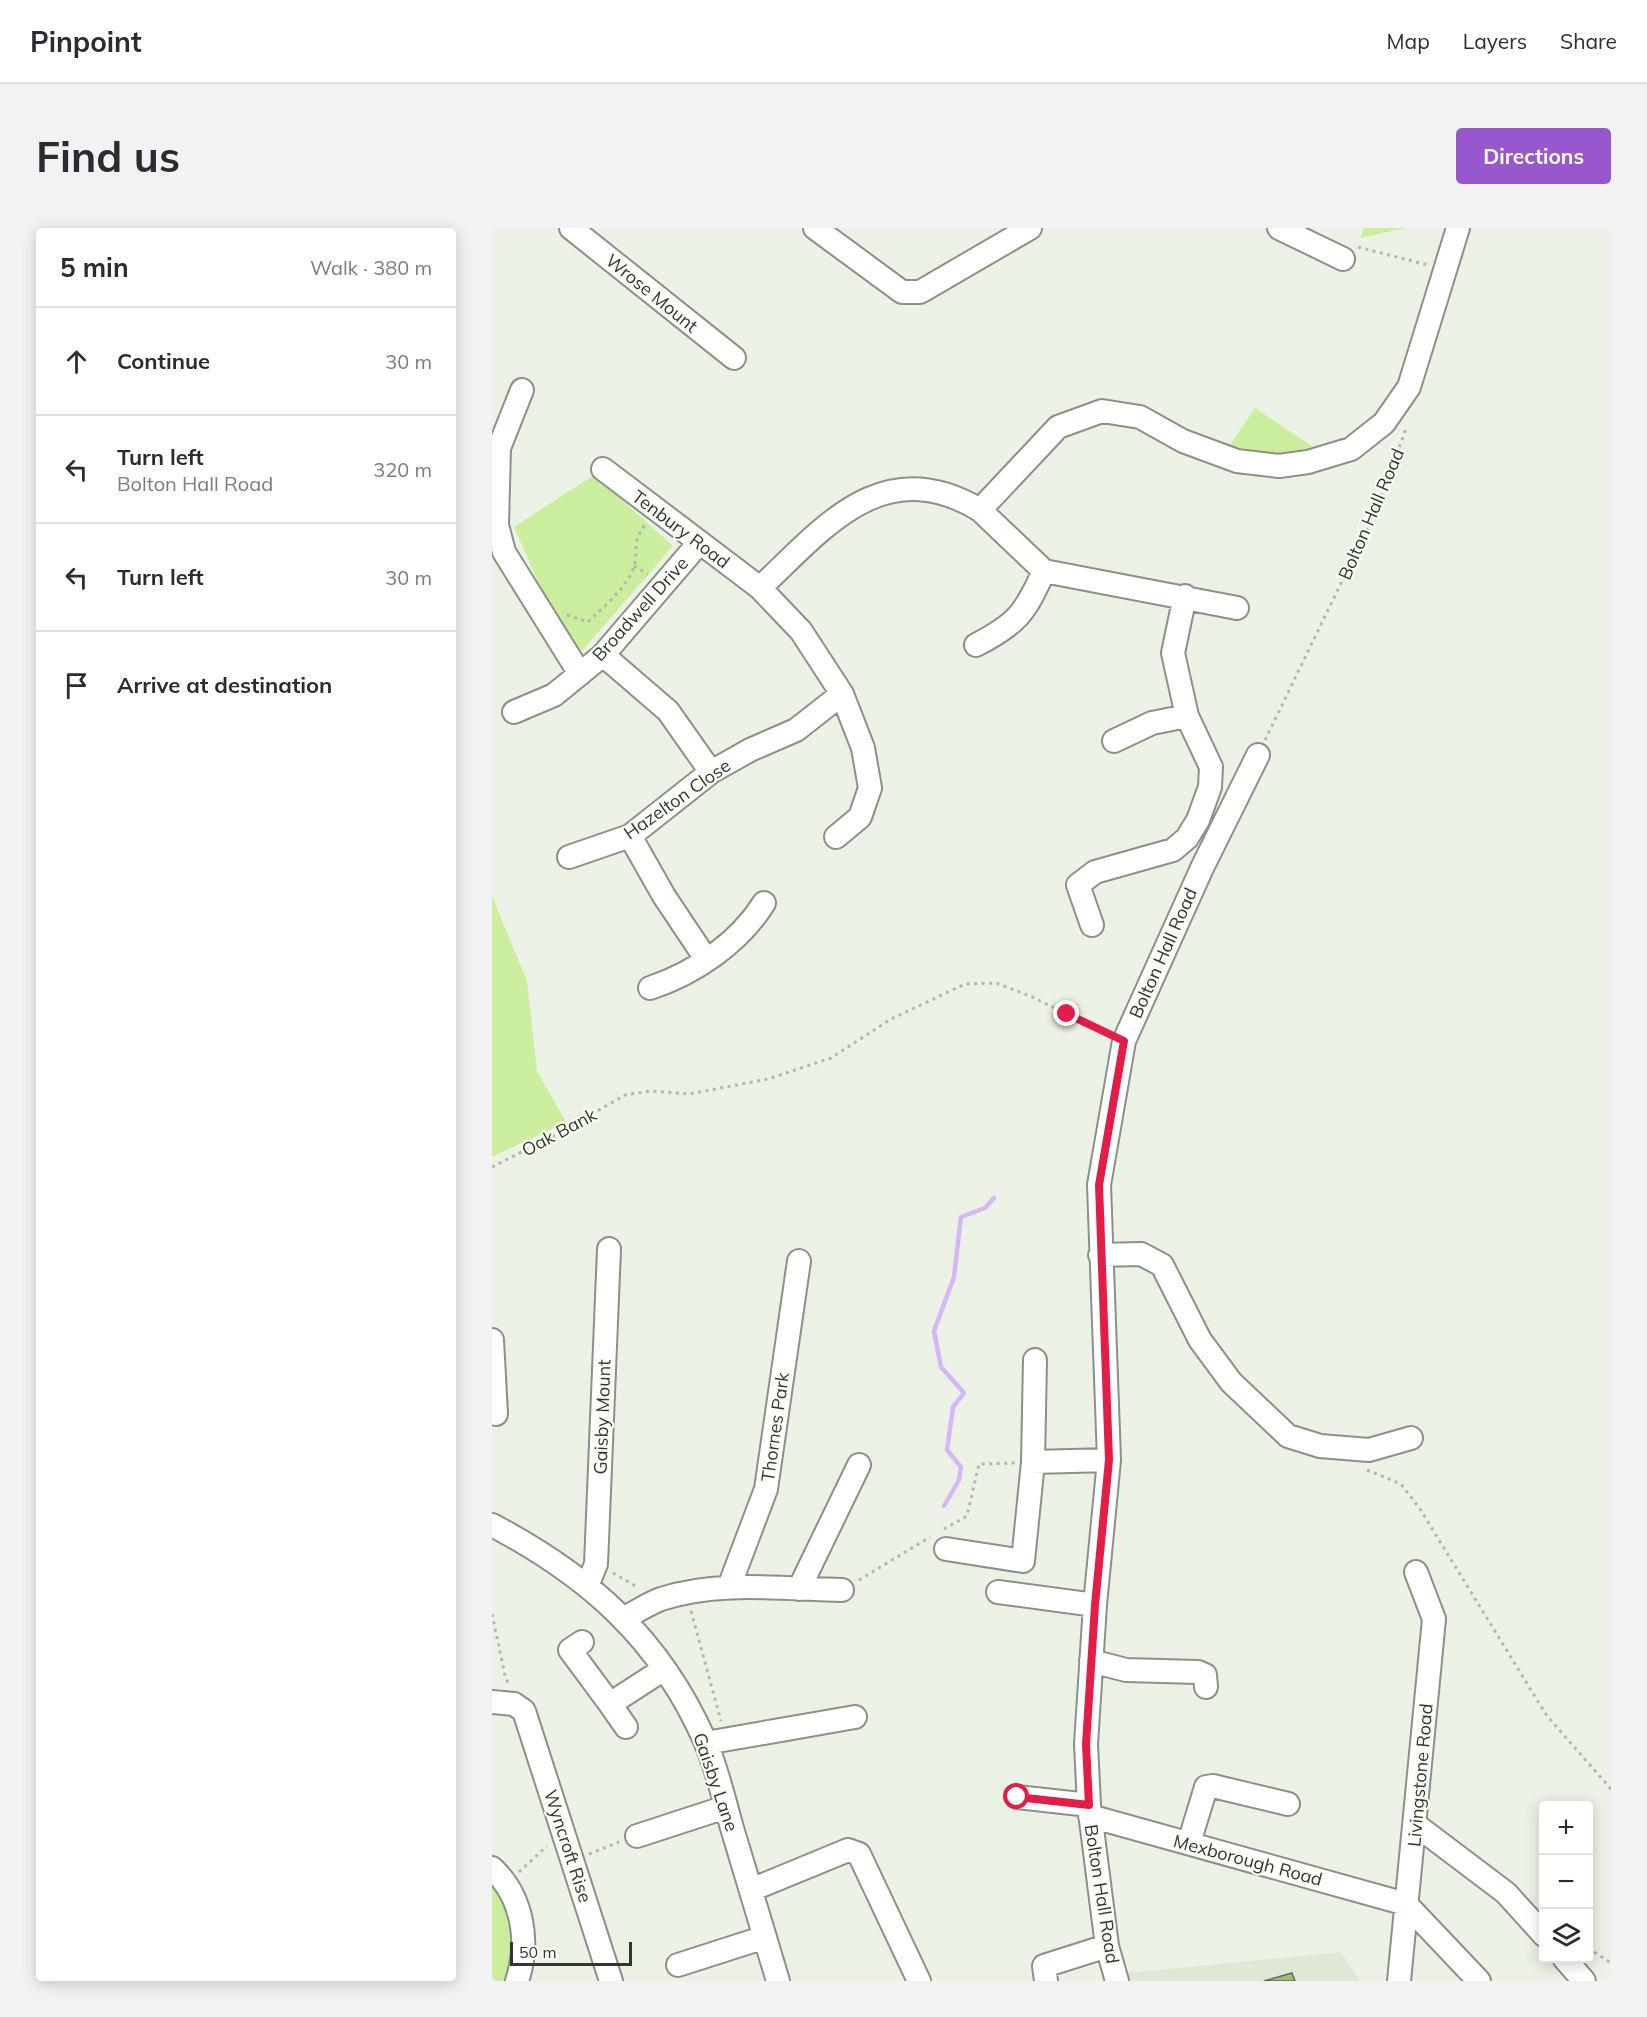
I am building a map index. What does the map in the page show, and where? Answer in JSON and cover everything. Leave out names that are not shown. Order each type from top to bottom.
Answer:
[{"type":"street","name":"Wrose Mount","points":[[571,228],[734,358]]},
{"type":"street","points":[[815,228],[902,292],[920,292],[1022,230]]},
{"type":"street","points":[[1279,228],[1343,259]]},
{"type":"street","points":[[980,510],[1058,427],[1102,411],[1140,417],[1183,441],[1237,460],[1279,466],[1308,462],[1351,449],[1384,423],[1409,387],[1458,228]]},
{"type":"street","name":"Broadwell Drive","points":[[522,390],[499,448],[498,555],[580,674]]},
{"type":"street","name":"Tenbury Road","points":[[603,469],[760,588],[801,630],[842,694],[863,748],[870,788],[860,817],[836,837]]},
{"type":"street","points":[[760,588],[833,518],[866,498],[903,489],[934,492],[960,498],[980,510],[1044,571],[1185,596],[1237,608]]},
{"type":"street","name":"Broadwell Drive","points":[[514,712],[554,695],[603,655],[699,543]]},
{"type":"street","points":[[976,645],[1004,631],[1028,607],[1044,571]]},
{"type":"street","points":[[1092,925],[1078,885],[1095,872],[1173,850],[1187,838],[1198,820],[1210,788],[1211,767],[1187,716],[1173,653],[1185,596]]},
{"type":"street","points":[[603,655],[668,711],[711,772]]},
{"type":"street","name":"Hazelton Close","points":[[569,857],[630,836],[711,772],[750,750],[796,730],[842,694]]},
{"type":"street","points":[[1114,741],[1152,723],[1187,716]]},
{"type":"street","name":"Bolton Hall Road","points":[[1117,1981],[1107,1946],[1089,1811],[1086,1744],[1095,1605],[1109,1460],[1099,1185],[1124,1041],[1202,868],[1258,755]]},
{"type":"street","points":[[630,836],[663,896],[706,958]]},
{"type":"street","points":[[650,988],[670,981],[722,950],[749,926],[764,903]]},
{"type":"street","name":"Gaisby Mount","points":[[592,1574],[609,1249]]},
{"type":"street","points":[[1100,1255],[1141,1254],[1162,1265],[1200,1340],[1231,1382],[1288,1436],[1320,1446],[1369,1450],[1411,1438]]},
{"type":"street","name":"Thornes Park","points":[[729,1587],[766,1489],[799,1261]]},
{"type":"street","points":[[492,1340],[496,1414],[492,1413]]},
{"type":"street","points":[[941,1538],[1023,1561],[1033,1462],[1035,1360]]},
{"type":"street","points":[[1033,1462],[1109,1460]]},
{"type":"street","points":[[799,1589],[859,1465]]},
{"type":"street","name":"Gaisby Lane","points":[[492,1525],[592,1574],[664,1669],[687,1705],[716,1741],[726,1808],[778,1981]]},
{"type":"street","name":"Livingstone Road","points":[[1399,1981],[1416,1825],[1434,1619],[1416,1572]]},
{"type":"street","points":[[624,1618],[659,1600],[686,1592],[729,1587],[842,1590]]},
{"type":"street","points":[[998,1592],[1095,1605]]},
{"type":"street","points":[[582,1642],[570,1650],[626,1727]]},
{"type":"street","points":[[1091,1661],[1126,1670],[1198,1672],[1205,1675],[1206,1687]]},
{"type":"street","points":[[610,1704],[664,1669]]},
{"type":"street","name":"Wyncroft Rise","points":[[492,1702],[514,1704],[524,1711],[611,1981]]},
{"type":"street","points":[[716,1741],[855,1717]]},
{"type":"street","points":[[1189,1844],[1206,1787],[1213,1786],[1288,1804]]},
{"type":"street","name":"Mexborough Road","points":[[1017,1797],[1089,1811],[1189,1844],[1406,1904]]},
{"type":"street","points":[[637,1836],[726,1808]]},
{"type":"street","points":[[1416,1825],[1506,1893],[1539,1929]]},
{"type":"street","points":[[751,1890],[848,1850],[859,1854],[919,1981]]},
{"type":"street","points":[[498,1877],[521,1919],[525,1943],[517,1981]]},
{"type":"street","points":[[1406,1904],[1479,1981]]},
{"type":"street","points":[[678,1965],[765,1937]]},
{"type":"street","points":[[1046,1981],[1044,1966],[1107,1946]]},
{"type":"street","points":[[1568,1963],[1584,1981]]},
{"type":"path","points":[[1343,259],[1358,247],[1445,269]]},
{"type":"path","name":"Bolton Hall Road","points":[[1258,755],[1376,511],[1407,425]]},
{"type":"path","points":[[565,614],[588,622],[626,585],[634,566],[636,537],[656,510]]},
{"type":"path","name":"Oak Bank","points":[[492,1167],[561,1132],[625,1095],[651,1091],[689,1094],[768,1079],[831,1058],[891,1019],[965,984],[996,983],[1030,996],[1124,1041]]},
{"type":"path","points":[[842,1590],[941,1538],[968,1516],[979,1464],[1033,1462]]},
{"type":"path","points":[[1365,1470],[1401,1484],[1420,1509],[1547,1716],[1611,1789]]},
{"type":"path","points":[[592,1574],[659,1600]]},
{"type":"path","points":[[686,1592],[716,1741]]},
{"type":"path","points":[[492,1614],[503,1657]]},
{"type":"path","points":[[498,1877],[564,1830]]},
{"type":"path","points":[[573,1860],[637,1836]]},
{"type":"path","points":[[1593,1951],[1611,1963]]},
{"type":"shaded area","points":[[1341,1952],[1360,1981],[1131,1981],[1128,1973]]},
{"type":"green space","points":[[1364,228],[1406,228],[1360,238]]},
{"type":"green space","points":[[1255,408],[1313,447],[1281,455],[1229,446]]},
{"type":"green space","points":[[594,475],[673,546],[582,651],[559,630],[514,527]]},
{"type":"green space","points":[[492,896],[527,981],[537,1071],[566,1122],[492,1157]]},
{"type":"green space","points":[[492,1868],[510,1894],[517,1981],[492,1981]]},
{"type":"building","points":[[1292,1973],[1295,1981],[1264,1981]]},
{"type":"waterway","points":[[944,1506],[959,1480],[961,1467],[947,1450],[953,1407],[964,1393],[941,1367],[934,1331],[954,1277],[961,1217],[985,1208],[994,1198]]},
{"type":"route","points":[[1017,1797],[1089,1805],[1086,1744],[1095,1605],[1109,1460],[1099,1185],[1124,1041],[1067,1014]]}]
